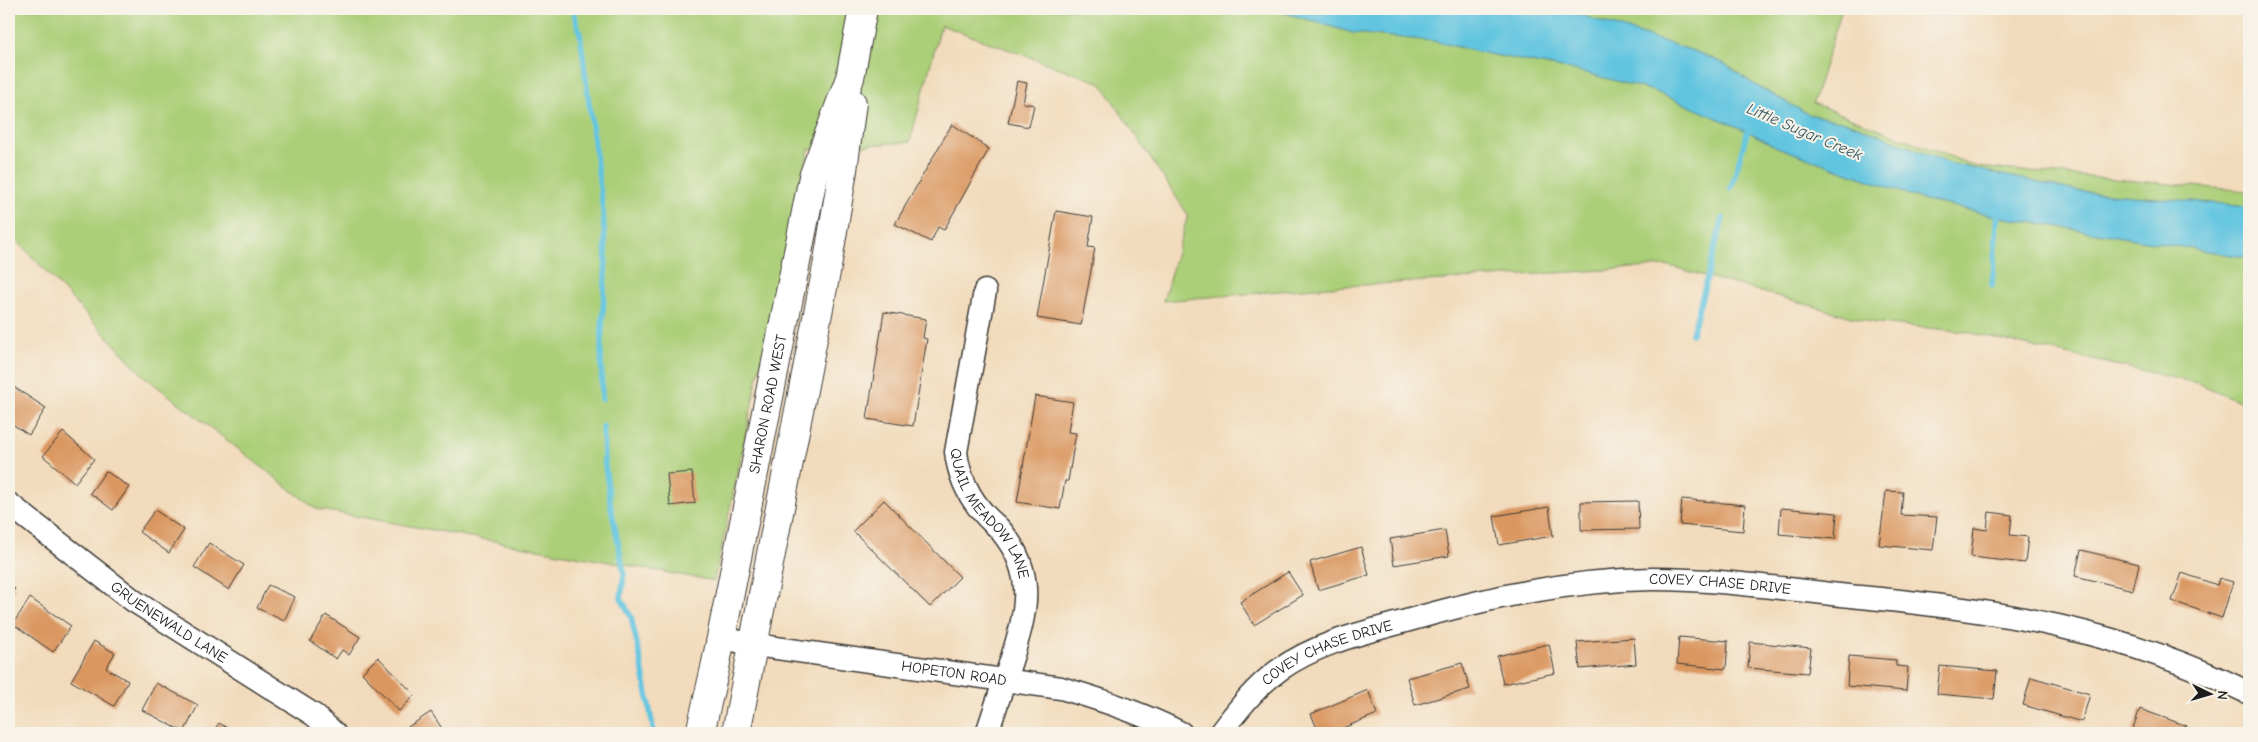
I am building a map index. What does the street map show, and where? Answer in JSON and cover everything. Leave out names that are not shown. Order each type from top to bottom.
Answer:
[{"type":"main road","name":"SHARON ROAD WEST","points":[[700,733],[708,705],[722,637],[813,177],[850,78],[863,9]]},
{"type":"main road","name":"SHARON ROAD WEST","points":[[736,733],[827,267],[852,106],[850,78]]},
{"type":"street","name":"QUAIL MEADOW LANE","points":[[985,291],[956,452],[961,476],[971,498],[1001,530],[1014,548],[1025,578],[1026,602],[1022,626],[987,733]]},
{"type":"street","name":"GRUENEWALD LANE","points":[[9,504],[107,582],[314,715],[334,733]]},
{"type":"street","name":"COVEY CHASE DRIVE","points":[[1220,733],[1249,696],[1279,670],[1307,653],[1339,639],[1468,603],[1589,583],[1649,580],[1734,583],[1941,604],[2004,614],[2075,629],[2120,642],[2198,670],[2249,694]]},
{"type":"street","name":"HOPETON ROAD","points":[[722,637],[752,644],[1061,688],[1108,701],[1181,733]]},
{"type":"green space","points":[[9,9],[1842,9],[1813,103],[1977,167],[2249,191],[2249,405],[2197,383],[1967,332],[1870,322],[1669,266],[1314,288],[1163,301],[1188,215],[1101,83],[941,25],[910,142],[809,149],[768,327],[714,581],[316,509],[145,377],[9,232]]},
{"type":"water","name":"Little Sugar Creek","points":[[1271,9],[1562,9],[1697,52],[1725,64],[1752,83],[1808,114],[1850,123],[1949,163],[2077,191],[2249,206],[2249,258],[1999,217],[1921,199],[1777,147],[1747,131],[1654,91],[1578,71],[1483,53],[1433,41],[1353,33]]},
{"type":"building","points":[[1017,81],[1027,83],[1023,103],[1034,105],[1029,127],[1008,123]]},
{"type":"building","points":[[952,124],[989,149],[944,230],[938,227],[931,242],[895,224]]},
{"type":"building","points":[[1056,211],[1093,217],[1088,247],[1095,248],[1081,325],[1037,318]]},
{"type":"building","points":[[884,312],[926,319],[923,338],[927,339],[913,426],[867,419]]},
{"type":"building","points":[[9,384],[46,408],[29,435],[9,422]]},
{"type":"building","points":[[1035,396],[1073,402],[1068,432],[1076,433],[1068,481],[1065,481],[1060,509],[1017,502]]},
{"type":"building","points":[[63,432],[94,459],[75,483],[43,456]]},
{"type":"building","points":[[106,471],[129,487],[113,510],[90,493]]},
{"type":"building","points":[[692,472],[695,503],[670,506],[667,474]]},
{"type":"building","points":[[1886,491],[1903,492],[1901,515],[1937,517],[1933,550],[1879,545]]},
{"type":"building","points":[[1682,499],[1745,505],[1743,531],[1680,525]]},
{"type":"building","points":[[884,500],[960,577],[930,607],[853,531]]},
{"type":"building","points":[[1638,501],[1639,529],[1581,530],[1581,502]]},
{"type":"building","points":[[1549,507],[1553,536],[1499,545],[1494,516]]},
{"type":"building","points":[[1781,508],[1837,513],[1835,539],[1779,534]]},
{"type":"building","points":[[155,510],[184,530],[169,553],[139,532]]},
{"type":"building","points":[[1989,512],[2012,515],[2010,535],[2028,537],[2025,563],[1971,557],[1974,528],[1987,530]]},
{"type":"building","points":[[1445,530],[1449,556],[1394,565],[1390,539]]},
{"type":"building","points":[[209,543],[244,565],[229,590],[194,567]]},
{"type":"building","points":[[1361,547],[1369,575],[1318,590],[1310,562]]},
{"type":"building","points":[[2081,550],[2139,564],[2133,590],[2075,576]]},
{"type":"building","points":[[1288,572],[1303,595],[1254,625],[1240,602]]},
{"type":"building","points":[[2182,573],[2217,585],[2219,578],[2233,582],[2222,618],[2172,601]]},
{"type":"building","points":[[9,584],[15,589],[9,596]]},
{"type":"building","points":[[268,585],[295,597],[284,621],[257,608]]},
{"type":"building","points":[[30,598],[71,626],[53,652],[13,624]]},
{"type":"building","points":[[326,615],[360,637],[349,655],[342,650],[336,659],[310,641]]},
{"type":"building","points":[[1679,637],[1728,641],[1726,669],[1677,664]]},
{"type":"building","points":[[1634,638],[1636,664],[1580,669],[1577,642]]},
{"type":"building","points":[[94,641],[115,653],[106,668],[128,681],[114,706],[71,681]]},
{"type":"building","points":[[1750,642],[1811,648],[1808,673],[1748,668]]},
{"type":"building","points":[[1549,644],[1555,673],[1503,684],[1497,656]]},
{"type":"building","points":[[1849,656],[1896,660],[1896,666],[1908,667],[1906,691],[1847,686]]},
{"type":"building","points":[[378,657],[415,695],[399,711],[362,673]]},
{"type":"building","points":[[1462,663],[1470,689],[1415,705],[1407,678]]},
{"type":"building","points":[[1940,666],[1997,671],[1994,699],[1937,694]]},
{"type":"building","points":[[2031,677],[2090,694],[2082,722],[2023,705]]},
{"type":"building","points":[[156,683],[198,705],[184,732],[142,710]]},
{"type":"building","points":[[1368,690],[1377,714],[1331,733],[1319,733],[1311,714]]},
{"type":"building","points":[[2140,709],[2187,726],[2184,733],[2131,733]]},
{"type":"building","points":[[431,712],[445,733],[412,733],[408,727]]},
{"type":"building","points":[[219,723],[235,733],[212,733]]},
{"type":"waterway","points":[[572,9],[580,33],[603,211],[606,260],[601,347],[602,399]]},
{"type":"waterway","name":"Little Sugar Creek","points":[[1731,188],[1749,126]]},
{"type":"waterway","points":[[1992,286],[1998,211]]},
{"type":"waterway","points":[[1692,334],[1723,218]]},
{"type":"waterway","points":[[603,426],[604,459],[624,573],[621,598],[631,617],[654,733]]}]
